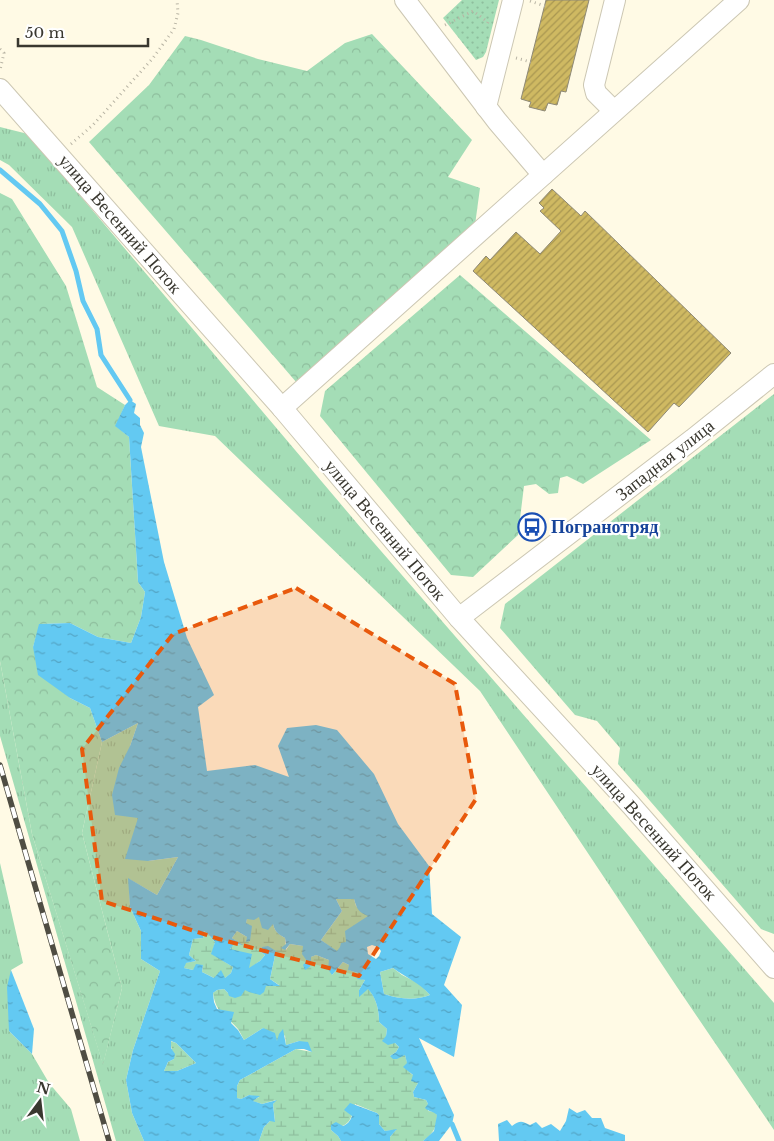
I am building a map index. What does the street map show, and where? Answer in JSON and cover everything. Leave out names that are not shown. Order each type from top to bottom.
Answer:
[{"type":"street","points":[[405,0],[486,107],[543,176]]},
{"type":"street","points":[[486,107],[513,0]]},
{"type":"street","points":[[614,111],[596,93],[594,85],[615,0]]},
{"type":"street","points":[[282,408],[739,0]]},
{"type":"street","name":"улица Весенний Поток","points":[[0,89],[282,408],[459,618],[770,957]]},
{"type":"street","name":"Западная улица","points":[[459,618],[693,439],[774,374]]},
{"type":"path","points":[[67,147],[93,125],[153,58],[174,29],[178,13],[177,0]]},
{"type":"path","points":[[526,0],[545,6]]},
{"type":"path","points":[[440,28],[473,11],[488,22],[486,30]]},
{"type":"path","points":[[0,49],[4,53],[0,69]]},
{"type":"path","points":[[513,58],[530,62]]},
{"type":"highlighted area","points":[[296,588],[455,684],[476,799],[359,976],[219,939],[102,901],[82,749],[173,634]]},
{"type":"green space","points":[[462,0],[499,0],[486,52],[483,57],[476,60],[443,18]]},
{"type":"green space","points":[[372,34],[472,140],[448,177],[480,188],[475,225],[297,383],[89,142],[149,85],[185,36],[258,59],[307,71],[345,43]]},
{"type":"green space","points":[[0,127],[28,134],[361,528],[774,1003],[774,1130],[480,691],[215,436],[159,426],[72,227],[9,165],[0,160]]},
{"type":"green space","points":[[0,193],[12,199],[66,286],[97,387],[125,405],[116,426],[129,437],[138,582],[145,592],[141,617],[131,643],[98,637],[70,623],[40,624],[33,647],[70,698],[90,708],[102,742],[82,833],[122,988],[103,1065],[32,834],[0,661]]},
{"type":"green space","points":[[460,275],[651,440],[583,484],[567,476],[560,478],[558,493],[549,494],[536,484],[524,486],[518,535],[473,577],[451,575],[320,416],[325,391]]},
{"type":"green space","points":[[774,394],[774,934],[761,929],[618,764],[620,748],[597,721],[575,715],[500,628],[505,604]]},
{"type":"green space","points":[[0,661],[32,834],[103,1064],[122,988],[82,833],[102,742],[138,723],[130,746],[138,818],[148,861],[178,857],[157,895],[129,879],[130,907],[141,931],[141,959],[160,971],[133,1050],[126,1080],[132,1113],[144,1141],[116,1141],[0,736]]},
{"type":"green space","points":[[0,863],[23,963],[11,970],[9,1031],[32,1054],[49,1083],[71,1109],[80,1141],[0,1141]]},
{"type":"green space","points":[[336,899],[354,899],[356,906],[369,916],[337,952],[321,940],[342,911]]},
{"type":"green space","points":[[259,917],[273,923],[277,932],[285,938],[286,950],[290,944],[303,946],[311,957],[316,955],[329,960],[332,975],[343,962],[349,965],[349,970],[358,973],[360,976],[358,978],[365,980],[359,990],[359,996],[368,988],[376,1004],[379,1022],[387,1029],[386,1036],[399,1047],[390,1056],[405,1055],[410,1073],[418,1083],[413,1092],[414,1097],[426,1100],[428,1111],[435,1112],[437,1115],[434,1130],[423,1141],[390,1141],[390,1137],[396,1130],[385,1131],[379,1124],[379,1115],[377,1113],[355,1104],[348,1122],[331,1130],[341,1141],[259,1141],[264,1127],[270,1121],[275,1121],[273,1104],[276,1100],[262,1104],[252,1101],[259,1097],[249,1095],[241,1099],[237,1098],[237,1086],[240,1080],[296,1049],[312,1052],[299,1041],[286,1045],[285,1035],[278,1042],[263,1028],[244,1040],[238,1029],[216,1006],[213,993],[217,990],[224,989],[228,993],[279,985],[270,979],[276,951],[261,952],[265,955],[249,969],[230,949],[233,944],[242,945],[232,938],[237,931],[250,940],[246,923],[247,918]]},
{"type":"green space","points":[[204,931],[215,942],[212,954],[233,967],[231,973],[224,979],[214,978],[202,972],[203,965],[193,970],[184,968],[185,963],[196,961],[189,955],[193,939],[203,938]]},
{"type":"green space","points":[[393,968],[420,984],[430,995],[407,999],[384,994],[380,972]]},
{"type":"green space","points":[[170,1041],[176,1043],[196,1063],[177,1071],[164,1071],[168,1062],[174,1059]]},
{"type":"water","points":[[130,400],[136,404],[134,413],[140,418],[140,425],[144,433],[141,447],[164,562],[187,638],[214,695],[198,707],[207,771],[255,765],[289,777],[278,746],[287,728],[316,725],[337,730],[374,774],[398,824],[429,866],[432,914],[461,937],[444,985],[462,1005],[454,1057],[419,1038],[454,1115],[452,1124],[439,1141],[423,1141],[434,1131],[437,1115],[425,1108],[428,1104],[426,1100],[414,1097],[413,1092],[418,1083],[411,1081],[413,1075],[403,1067],[407,1063],[405,1055],[393,1059],[390,1056],[399,1047],[395,1043],[388,1045],[382,1041],[386,1036],[387,1029],[379,1022],[373,996],[368,989],[359,997],[359,990],[365,980],[357,979],[360,975],[348,970],[349,965],[343,962],[332,975],[328,969],[329,960],[316,955],[311,957],[310,966],[305,970],[303,965],[307,961],[302,954],[303,946],[290,944],[285,950],[281,948],[286,944],[285,938],[277,933],[273,924],[268,930],[262,928],[259,917],[254,920],[247,919],[246,923],[252,926],[250,941],[246,942],[247,937],[237,931],[232,938],[243,945],[234,944],[230,949],[252,954],[249,968],[260,961],[265,955],[261,952],[262,947],[268,946],[276,951],[270,979],[280,986],[266,986],[264,992],[260,995],[245,990],[241,996],[235,998],[229,996],[224,989],[213,993],[217,1009],[234,1012],[231,1023],[244,1040],[263,1028],[275,1033],[277,1041],[283,1029],[286,1045],[299,1041],[308,1042],[312,1052],[296,1049],[240,1080],[237,1086],[237,1098],[241,1099],[249,1095],[260,1096],[253,1101],[262,1104],[277,1100],[273,1104],[275,1122],[270,1121],[264,1127],[259,1141],[144,1141],[132,1113],[126,1080],[133,1050],[160,971],[141,959],[141,931],[130,907],[128,878],[157,895],[178,857],[148,861],[125,859],[138,818],[115,815],[112,795],[119,768],[130,746],[138,723],[102,742],[90,708],[70,698],[38,675],[33,647],[39,624],[70,623],[98,637],[131,643],[141,617],[145,592],[138,582],[129,437],[115,426],[125,405]],"holes":[[[336,899],[354,899],[358,910],[368,916],[345,931],[346,942],[341,943],[337,951],[321,940],[342,911]],[[204,931],[215,942],[211,954],[233,967],[231,973],[225,978],[221,970],[214,978],[202,972],[203,965],[196,964],[193,970],[184,968],[186,963],[196,961],[189,955],[193,939],[203,938]],[[372,945],[378,947],[381,951],[379,956],[376,959],[368,954],[367,947]],[[393,968],[417,983],[430,995],[407,999],[384,994],[380,972]],[[171,1041],[176,1043],[196,1063],[177,1071],[164,1071],[168,1062],[174,1059],[175,1054],[171,1048]]]},
{"type":"water","points":[[11,970],[34,1029],[32,1054],[9,1031],[7,987]]},
{"type":"water","points":[[350,1103],[377,1113],[379,1115],[379,1124],[385,1131],[397,1129],[390,1137],[390,1141],[341,1141],[331,1130],[331,1125],[336,1122],[343,1126],[349,1122],[352,1116],[344,1110]]},
{"type":"water","points":[[569,1108],[577,1113],[585,1110],[592,1118],[601,1118],[605,1128],[625,1135],[625,1141],[499,1141],[498,1124],[507,1120],[512,1126],[521,1122],[530,1125],[536,1122],[542,1128],[551,1124],[560,1131],[566,1121]]},
{"type":"building","points":[[546,0],[589,0],[566,92],[561,91],[557,105],[548,103],[545,111],[529,107],[531,102],[521,99]]},
{"type":"building","points":[[552,189],[581,216],[585,211],[731,353],[679,407],[674,403],[648,432],[473,271],[486,256],[490,260],[516,232],[540,254],[561,231],[540,211],[544,208],[539,203]]},
{"type":"waterway","points":[[0,170],[40,204],[62,231],[76,271],[83,301],[97,329],[101,355],[130,400]]},
{"type":"waterway","points":[[452,1124],[459,1141]]},
{"type":"railway","points":[[0,765],[109,1141]]},
{"type":"place","name":"Погранотряд","points":[[532,527]]}]
